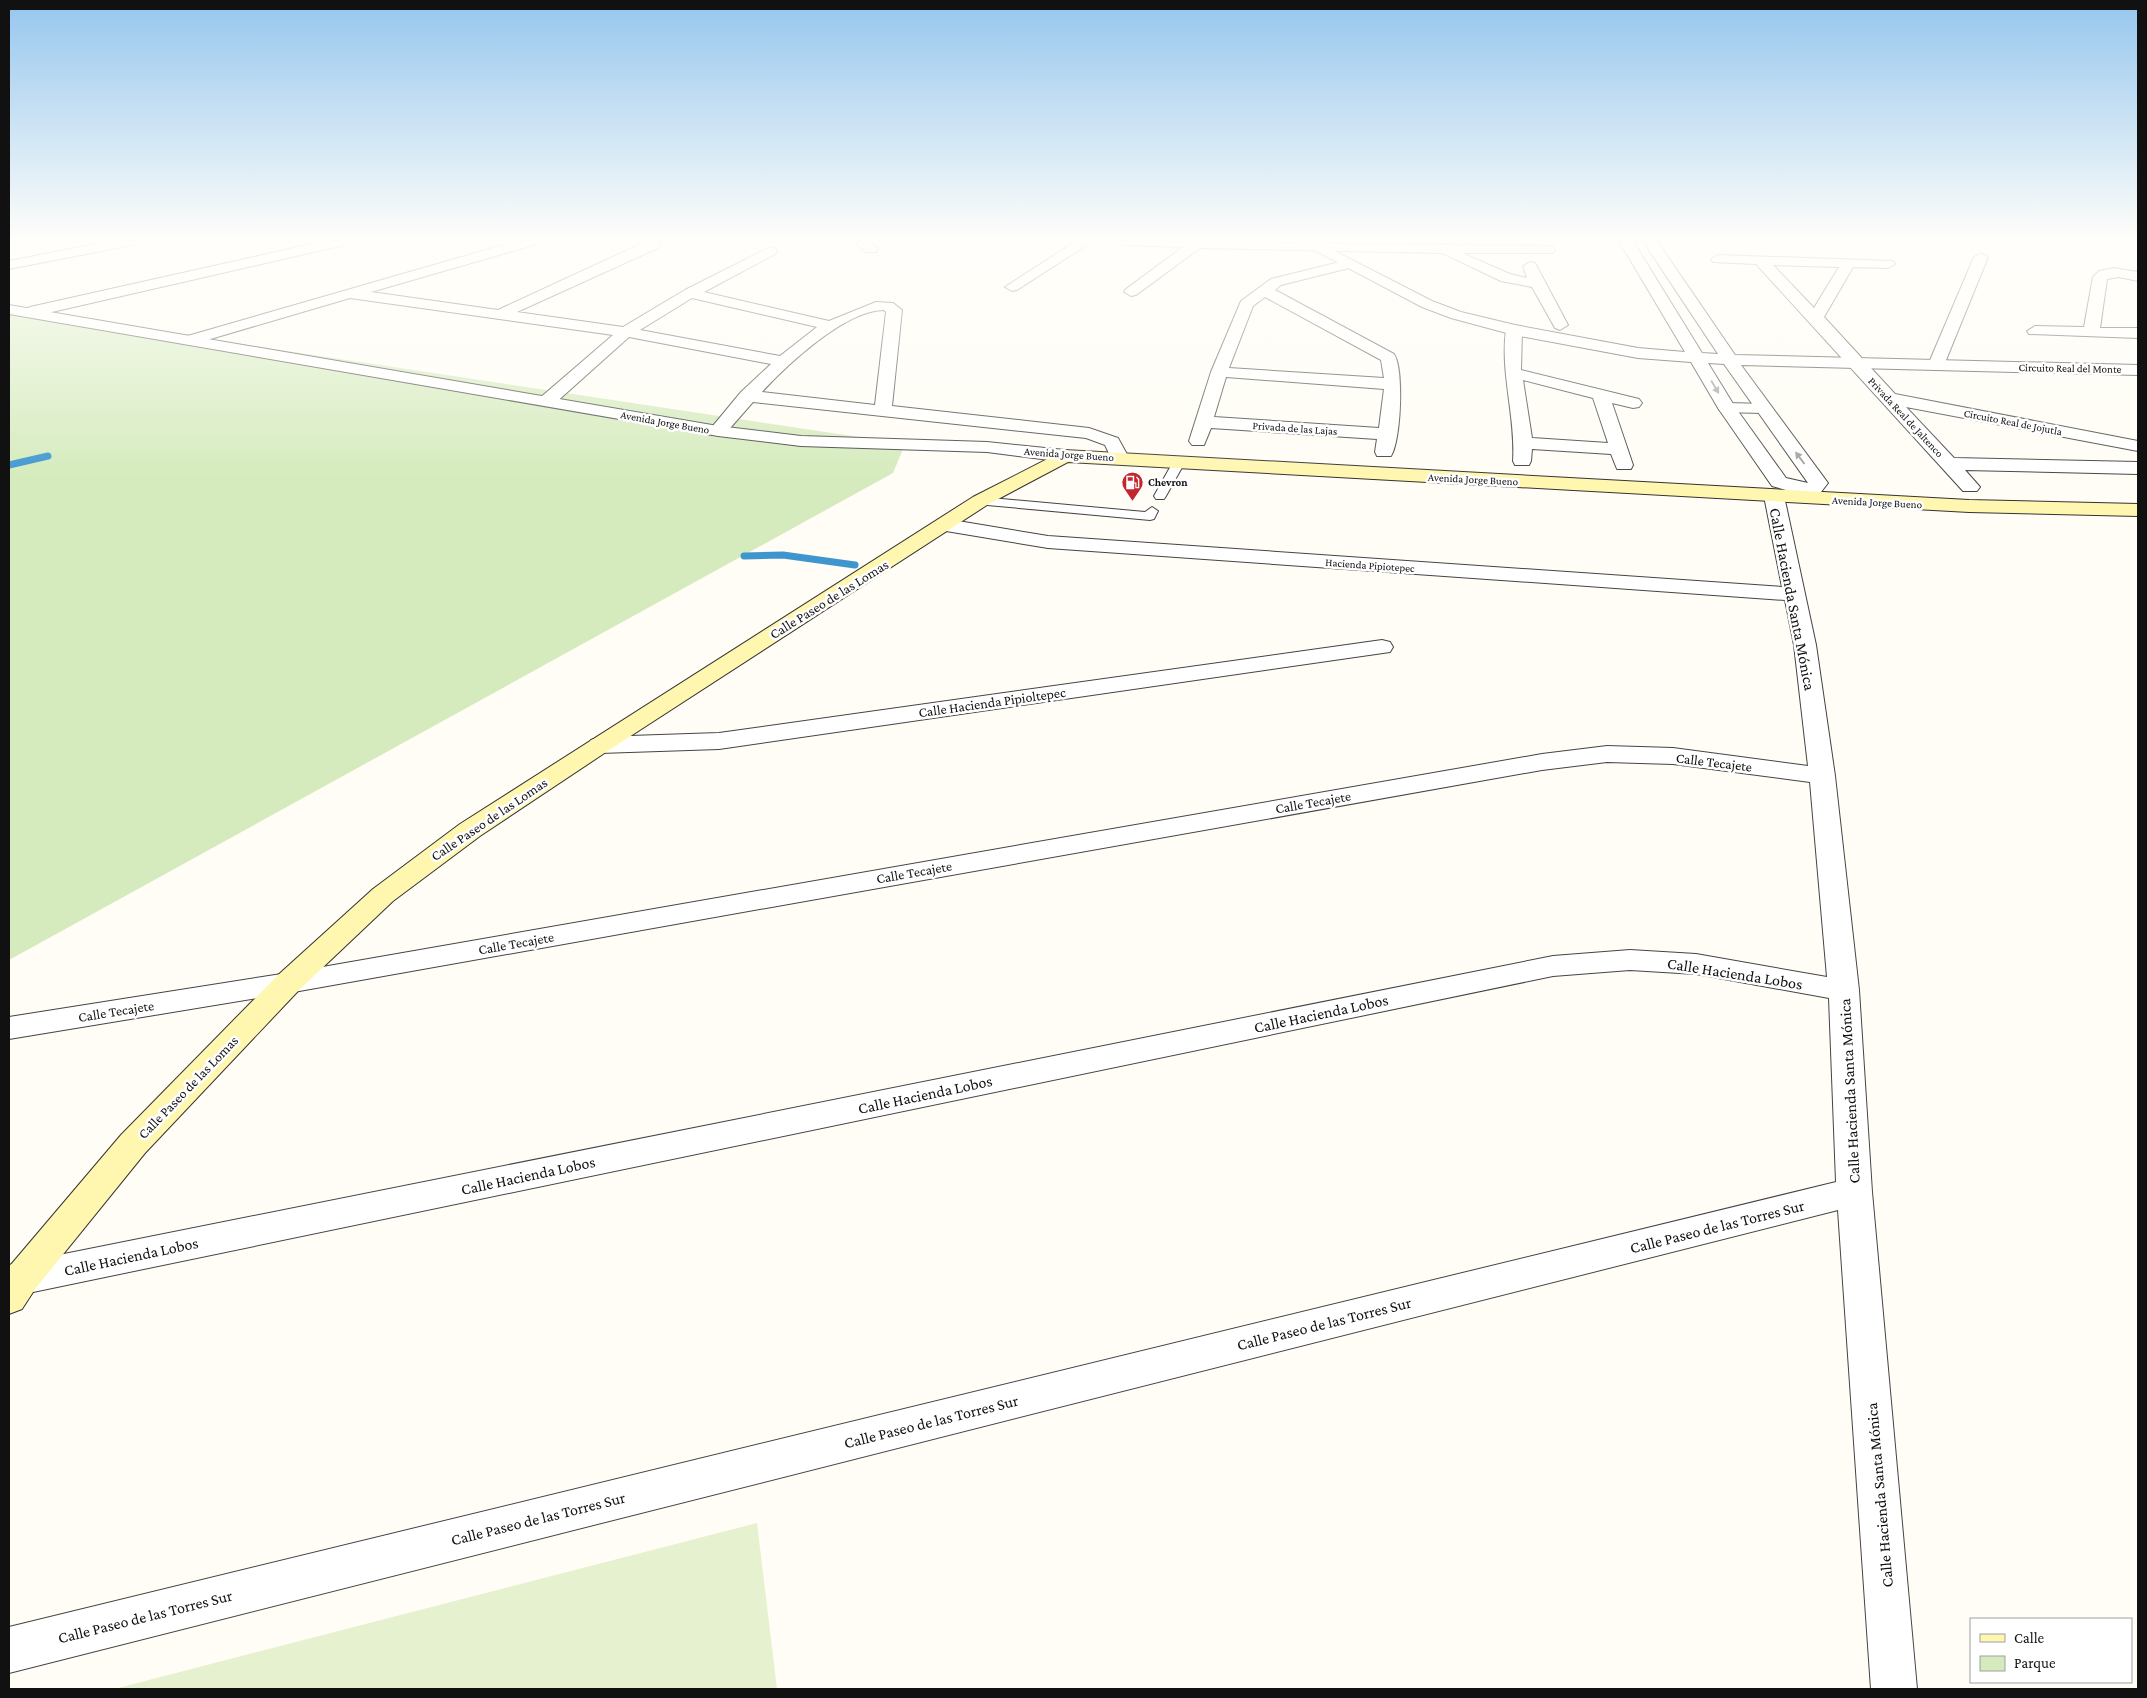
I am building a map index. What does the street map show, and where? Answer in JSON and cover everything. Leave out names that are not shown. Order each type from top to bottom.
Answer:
[{"type":"main road","name":"Avenida Jorge Bueno","points":[[1066,456],[2011,508],[2138,510]]},
{"type":"main road","name":"Calle Paseo de las Lomas","points":[[13,1286],[133,1144],[288,983],[383,895],[470,830],[600,745],[946,525],[980,501],[1066,456]]},
{"type":"street","name":"Avenida Jorge Bueno","points":[[77,320],[718,431],[801,441],[987,447],[1066,456]]},
{"type":"street","points":[[190,340],[259,320]]},
{"type":"street","points":[[538,320],[626,332],[785,362]]},
{"type":"street","points":[[547,401],[626,332],[645,320]]},
{"type":"street","points":[[807,320],[828,325]]},
{"type":"street","points":[[718,431],[747,396],[828,325],[840,320]]},
{"type":"street","points":[[884,412],[893,320]]},
{"type":"street","points":[[1198,441],[1219,372],[1240,320]]},
{"type":"street","points":[[1320,320],[1388,357],[1391,363],[1391,384],[1384,452]]},
{"type":"street","name":"Circuito Real del Monte","points":[[1474,320],[1514,330],[1638,353],[1698,358],[2138,370]]},
{"type":"street","points":[[1557,320],[1560,325]]},
{"type":"street","points":[[1675,320],[1727,408],[1779,482],[1802,489],[1814,488],[1818,484],[1762,408],[1705,320]]},
{"type":"street","name":"Privada Real de Jaltenco","points":[[1818,320],[1970,487]]},
{"type":"street","points":[[1936,365],[1955,320]]},
{"type":"street","points":[[2092,332],[2094,320]]},
{"type":"street","points":[[1514,330],[1512,342],[1514,373],[1524,452],[1618,449]]},
{"type":"street","points":[[2036,331],[2138,333]]},
{"type":"street","points":[[1219,372],[1391,384]]},
{"type":"street","points":[[1514,373],[1633,403]]},
{"type":"street","points":[[1601,395],[1625,466]]},
{"type":"street","points":[[747,396],[1089,433],[1112,442],[1120,458]]},
{"type":"street","name":"Circuito Real de Jojutla","points":[[1888,398],[2138,446]]},
{"type":"street","points":[[1727,408],[1762,408]]},
{"type":"street","name":"Privada de las Lajas","points":[[1204,422],[1387,434]]},
{"type":"street","points":[[1951,464],[2138,468]]},
{"type":"street","name":"Calle Hacienda Santa Mónica","points":[[1774,496],[1805,644],[1822,776],[1844,990],[1854,1192],[1894,1689]]},
{"type":"street","name":"Hacienda Pipiotepec","points":[[946,525],[1048,542],[1795,594]]},
{"type":"street","name":"Calle Hacienda Pipioltepec","points":[[600,745],[719,741],[1382,647]]},
{"type":"street","name":"Calle Tecajete","points":[[9,1028],[288,983],[1542,762],[1607,754],[1673,756],[1822,776]]},
{"type":"street","name":"Calle Hacienda Lobos","points":[[13,1286],[1553,966],[1630,960],[1696,964],[1844,990]]},
{"type":"street","name":"Calle Paseo de las Torres Sur","points":[[9,1650],[1854,1192]]},
{"type":"lane","points":[[1160,496],[1179,462]]},
{"type":"lane","points":[[980,501],[1150,516],[1152,511]]},
{"type":"green space","points":[[9,320],[84,320],[905,444],[893,473],[9,960]]},
{"type":"green space","points":[[757,1523],[777,1689],[114,1689]]},
{"type":"waterway","points":[[9,465],[48,456]]},
{"type":"waterway","points":[[744,556],[783,555],[855,565]]},
{"type":"place","name":"Chevron","points":[[1132,501]]}]
